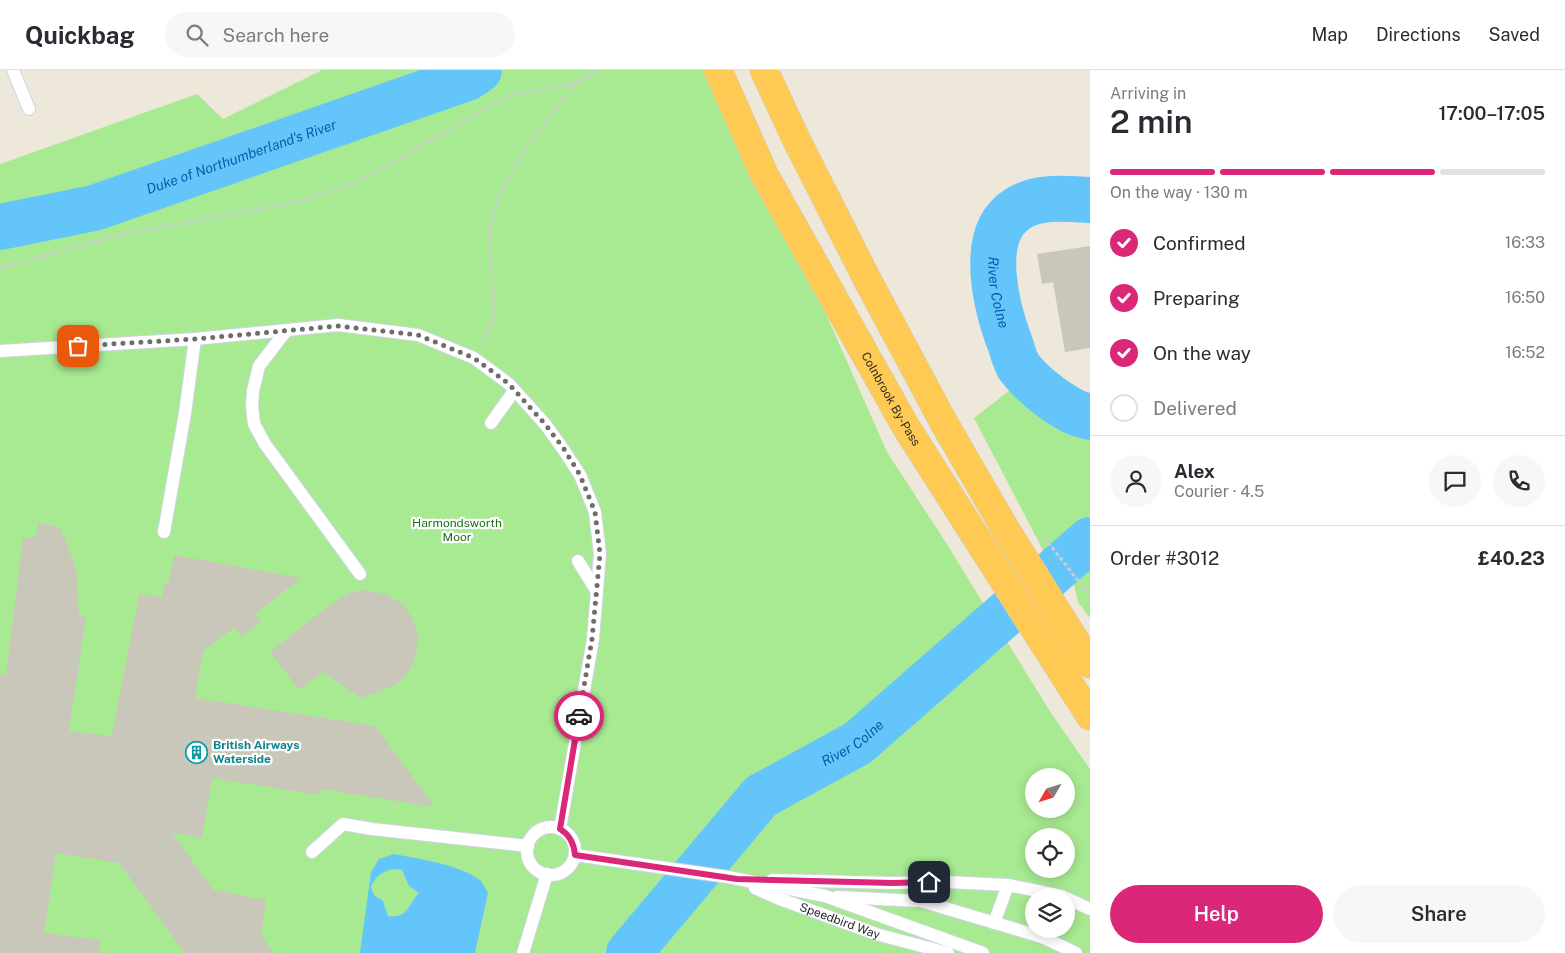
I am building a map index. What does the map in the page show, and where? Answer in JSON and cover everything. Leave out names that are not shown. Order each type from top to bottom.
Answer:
[{"type":"highway","name":"Colnbrook By-Pass","points":[[718,70],[764,174],[906,427],[1087,712]]},
{"type":"highway","points":[[764,70],[797,141],[868,281],[944,423],[1006,530],[1090,664]]},
{"type":"lane","points":[[13,70],[29,109]]},
{"type":"lane","points":[[0,352],[195,339],[338,326],[418,335],[474,358],[509,384],[545,424],[564,449],[583,482],[595,512],[600,554],[592,639],[560,829]]},
{"type":"lane","points":[[286,331],[259,366],[252,398],[254,424],[265,444],[360,574]]},
{"type":"lane","points":[[164,532],[185,413],[195,339]]},
{"type":"lane","points":[[490,423],[514,391]]},
{"type":"lane","points":[[578,561],[596,590]]},
{"type":"lane","points":[[312,852],[343,824],[372,829],[528,846]]},
{"type":"lane","points":[[545,828],[560,829],[572,839],[575,855],[572,863],[566,869],[559,873],[546,874],[536,869],[531,863],[528,857],[528,846],[538,831],[545,828]]},
{"type":"lane","name":"Speedbird Way","points":[[575,855],[732,878],[825,896],[921,901],[1042,937],[1076,953]]},
{"type":"lane","points":[[523,953],[546,874]]},
{"type":"lane","name":"Speedbird Way","points":[[732,878],[893,883],[947,882],[1008,885],[1025,888]]},
{"type":"lane","name":"Speedbird Way","points":[[732,878],[777,898],[867,930],[948,953]]},
{"type":"lane","points":[[994,923],[1008,885]]},
{"type":"lane","name":"Speedbird Way","points":[[825,896],[983,953]]},
{"type":"lane","points":[[1075,902],[1090,909]]},
{"type":"path","points":[[0,268],[111,237],[300,201],[362,180],[508,96],[575,83],[598,70]]},
{"type":"path","points":[[474,358],[493,321],[495,302],[491,272],[490,228],[498,196],[527,146],[575,83]]},
{"type":"path","points":[[1043,536],[1090,596]]},
{"type":"green space","points":[[322,70],[465,70],[92,199],[0,217],[0,164],[197,94],[223,119]]},
{"type":"green space","name":"Harmondsworth Moor","points":[[479,70],[718,70],[887,452],[943,538],[1051,713],[1090,769],[1090,953],[0,953],[0,227],[94,207],[467,78]]},
{"type":"green space","points":[[1018,384],[1059,414],[1090,427],[1090,521],[1044,552],[974,418]]},
{"type":"green space","points":[[1090,554],[1090,618],[1078,602],[1070,568]]},
{"type":"water","points":[[394,854],[427,860],[461,870],[480,880],[488,893],[475,953],[360,953],[371,872],[379,859]],"holes":[[[397,869],[402,870],[409,886],[419,893],[404,913],[388,916],[383,901],[374,895],[371,887],[375,879],[384,872]]]},
{"type":"building","points":[[1090,246],[1090,348],[1065,352],[1053,282],[1042,284],[1037,254]]},
{"type":"building","name":"British Airways Waterside","points":[[38,523],[60,527],[76,568],[79,615],[86,617],[69,731],[112,736],[139,594],[162,597],[164,584],[169,581],[174,555],[301,578],[255,614],[261,621],[242,637],[235,627],[203,651],[195,698],[375,726],[435,807],[321,789],[320,795],[212,778],[202,838],[172,832],[213,890],[266,900],[261,935],[274,953],[185,953],[119,863],[56,853],[44,933],[100,940],[100,953],[0,953],[0,675],[6,675],[23,538],[36,537]]},
{"type":"building","points":[[363,590],[386,594],[400,603],[410,614],[416,627],[418,641],[416,655],[410,669],[403,679],[391,687],[361,698],[323,672],[299,690],[270,652],[335,601],[349,593]]},
{"type":"waterway","name":"Duke of Northumberland's River","points":[[0,227],[94,208],[467,78],[479,70]]},
{"type":"waterway","name":"River Colne","points":[[1090,200],[1052,199],[1024,205],[1004,222],[997,237],[994,255],[996,294],[1000,313],[1018,365],[1029,379],[1048,396],[1071,410],[1090,417]]},
{"type":"waterway","name":"River Colne","points":[[629,953],[761,796],[858,743],[1090,540]]},
{"type":"way so far","points":[[78,346],[195,339],[338,326],[418,335],[474,358],[509,384],[545,424],[564,449],[580,475],[595,512],[600,554],[592,639],[579,716]]},
{"type":"place","name":"British Airways Waterside","points":[[197,752]]},
{"type":"route","points":[[579,716],[560,829],[572,839],[575,855],[737,879],[893,883],[929,882]]}]
